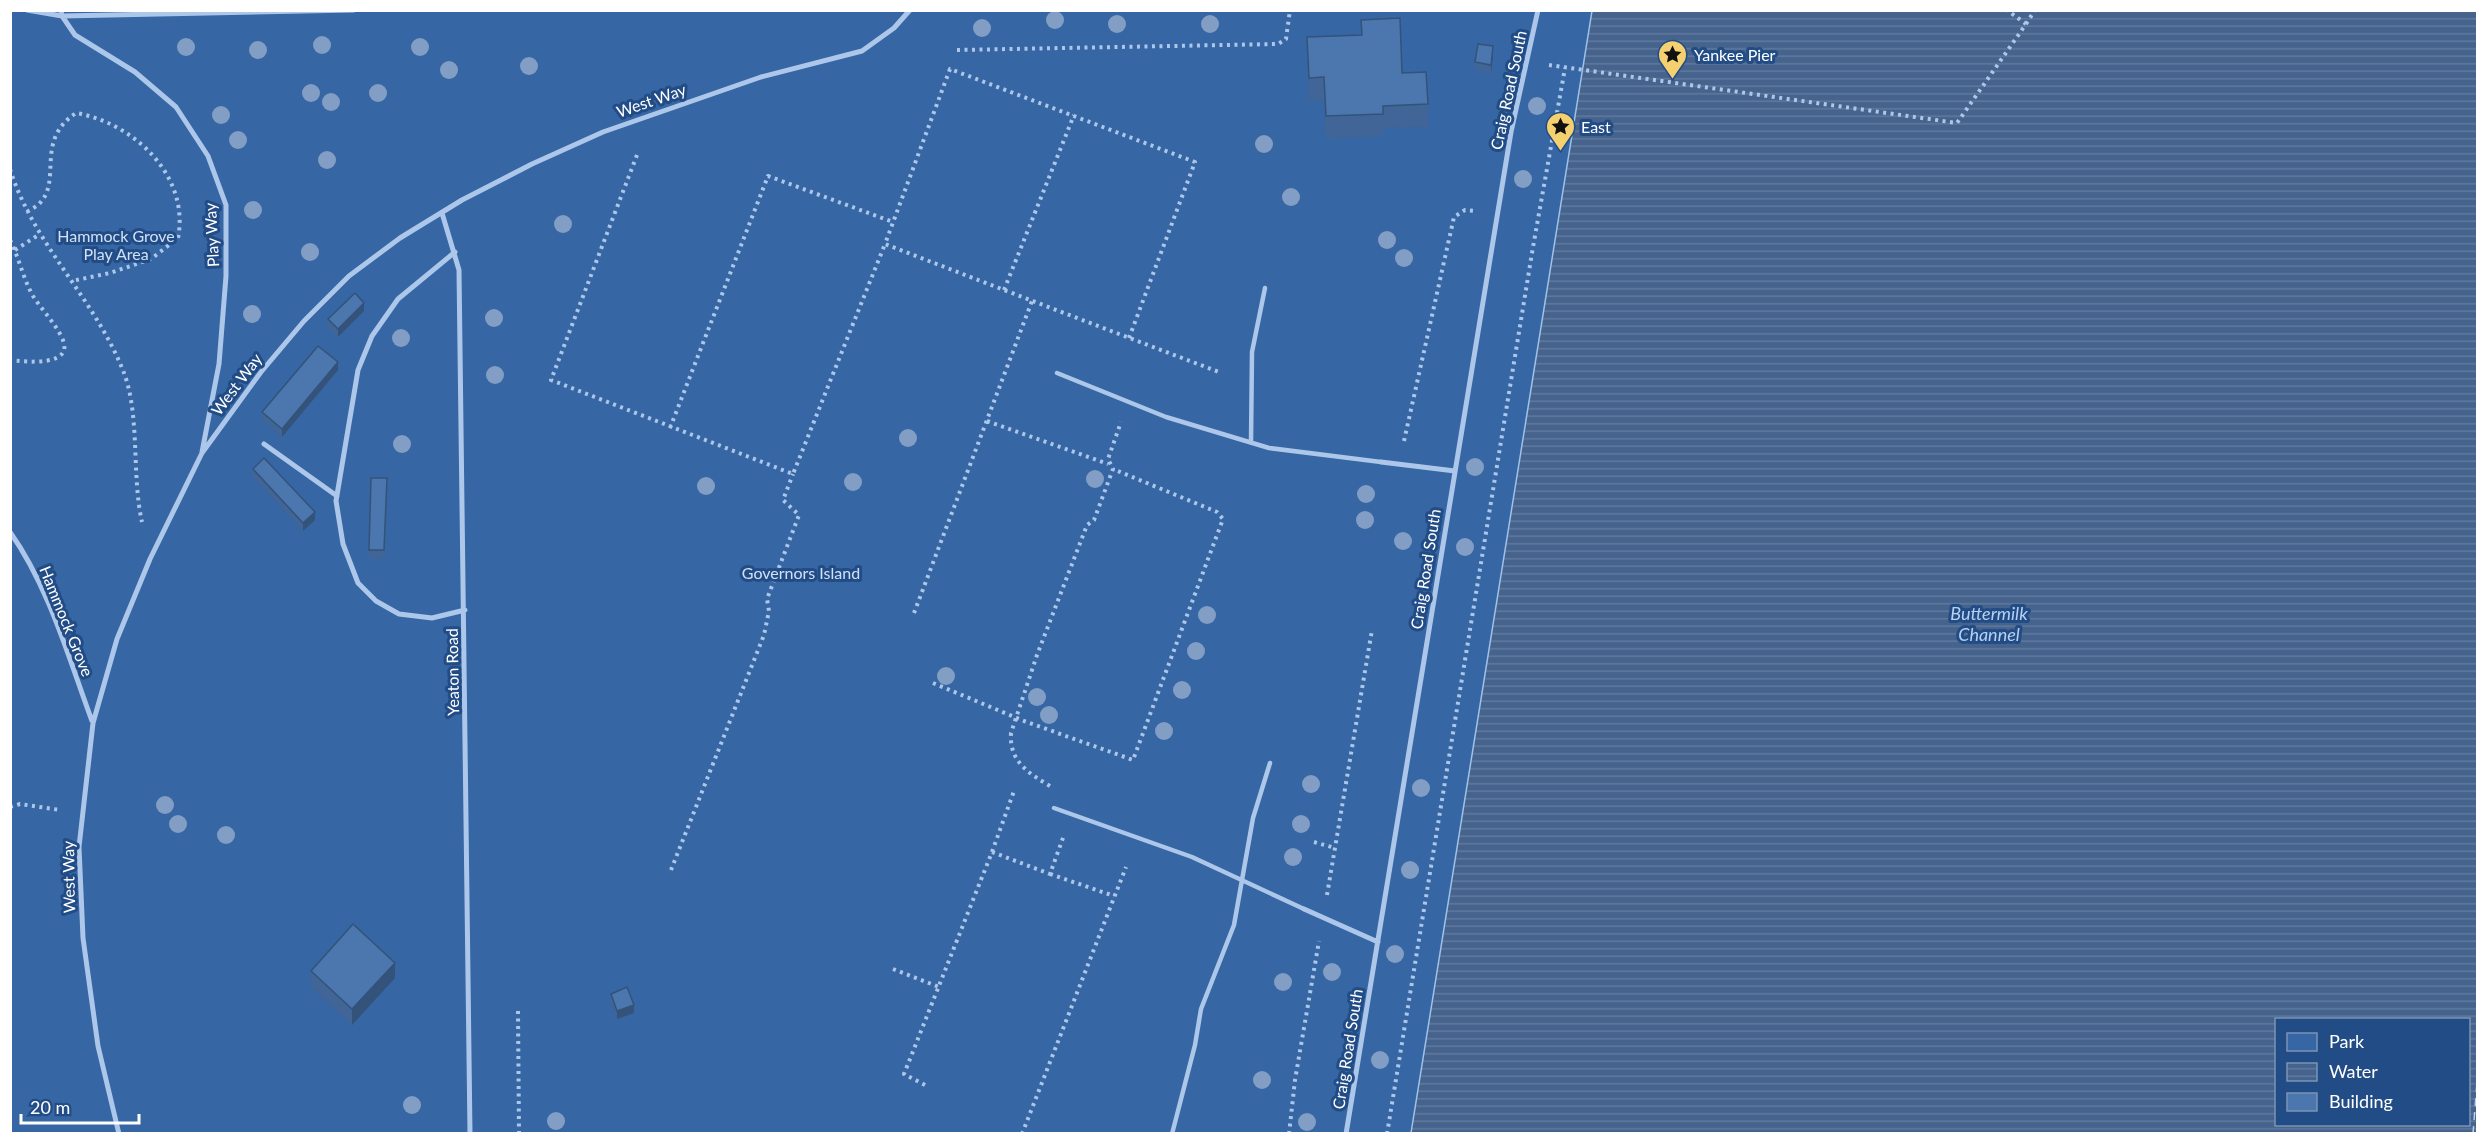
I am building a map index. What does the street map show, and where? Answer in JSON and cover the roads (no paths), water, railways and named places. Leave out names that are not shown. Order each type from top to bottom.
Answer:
[{"type":"street","points":[[27,10],[62,14],[354,10]]},
{"type":"street","name":"West Way","points":[[119,1134],[98,1046],[83,938],[79,847],[93,723],[117,639],[150,559],[202,453],[261,372],[311,313],[349,276],[400,238],[532,164],[603,132],[761,77],[862,51],[894,28],[910,10]]},
{"type":"street","name":"Craig Road South","points":[[1346,1134],[1511,132],[1538,10]]},
{"type":"street","name":"Play Way","points":[[62,14],[75,35],[135,72],[176,106],[208,156],[226,205],[226,276],[219,364],[202,453]]},
{"type":"street","name":"Yeaton Road","points":[[442,213],[459,270],[470,1134]]},
{"type":"street","points":[[454,252],[398,299],[372,336],[358,370],[337,496],[343,544],[358,583],[376,601],[399,614],[432,618],[465,610]]},
{"type":"street","points":[[264,444],[337,496]]},
{"type":"street","points":[[1381,462],[1455,471]]},
{"type":"street","name":"Hammock Grove","points":[[10,532],[22,549],[54,619],[93,723]]},
{"type":"street","points":[[1304,909],[1378,942]]},
{"type":"lane","points":[[1251,442],[1252,352],[1265,288]]},
{"type":"lane","points":[[1057,373],[1166,417],[1269,448],[1381,462]]},
{"type":"lane","points":[[1172,1134],[1195,1045],[1201,1009],[1234,925],[1244,881],[1253,818],[1270,763]]},
{"type":"lane","points":[[1054,808],[1192,856],[1304,909]]},
{"type":"water","name":"Buttermilk Channel","points":[[1592,11],[2477,11],[2477,1133],[1411,1133]]},
{"type":"place","name":"Yankee Pier","points":[[1673,80]]},
{"type":"place","name":"East","points":[[1560,152]]},
{"type":"park label","name":"Hammock Grove Play Area","points":[[116,244]]},
{"type":"park label","name":"Governors Island","points":[[801,572]]}]
